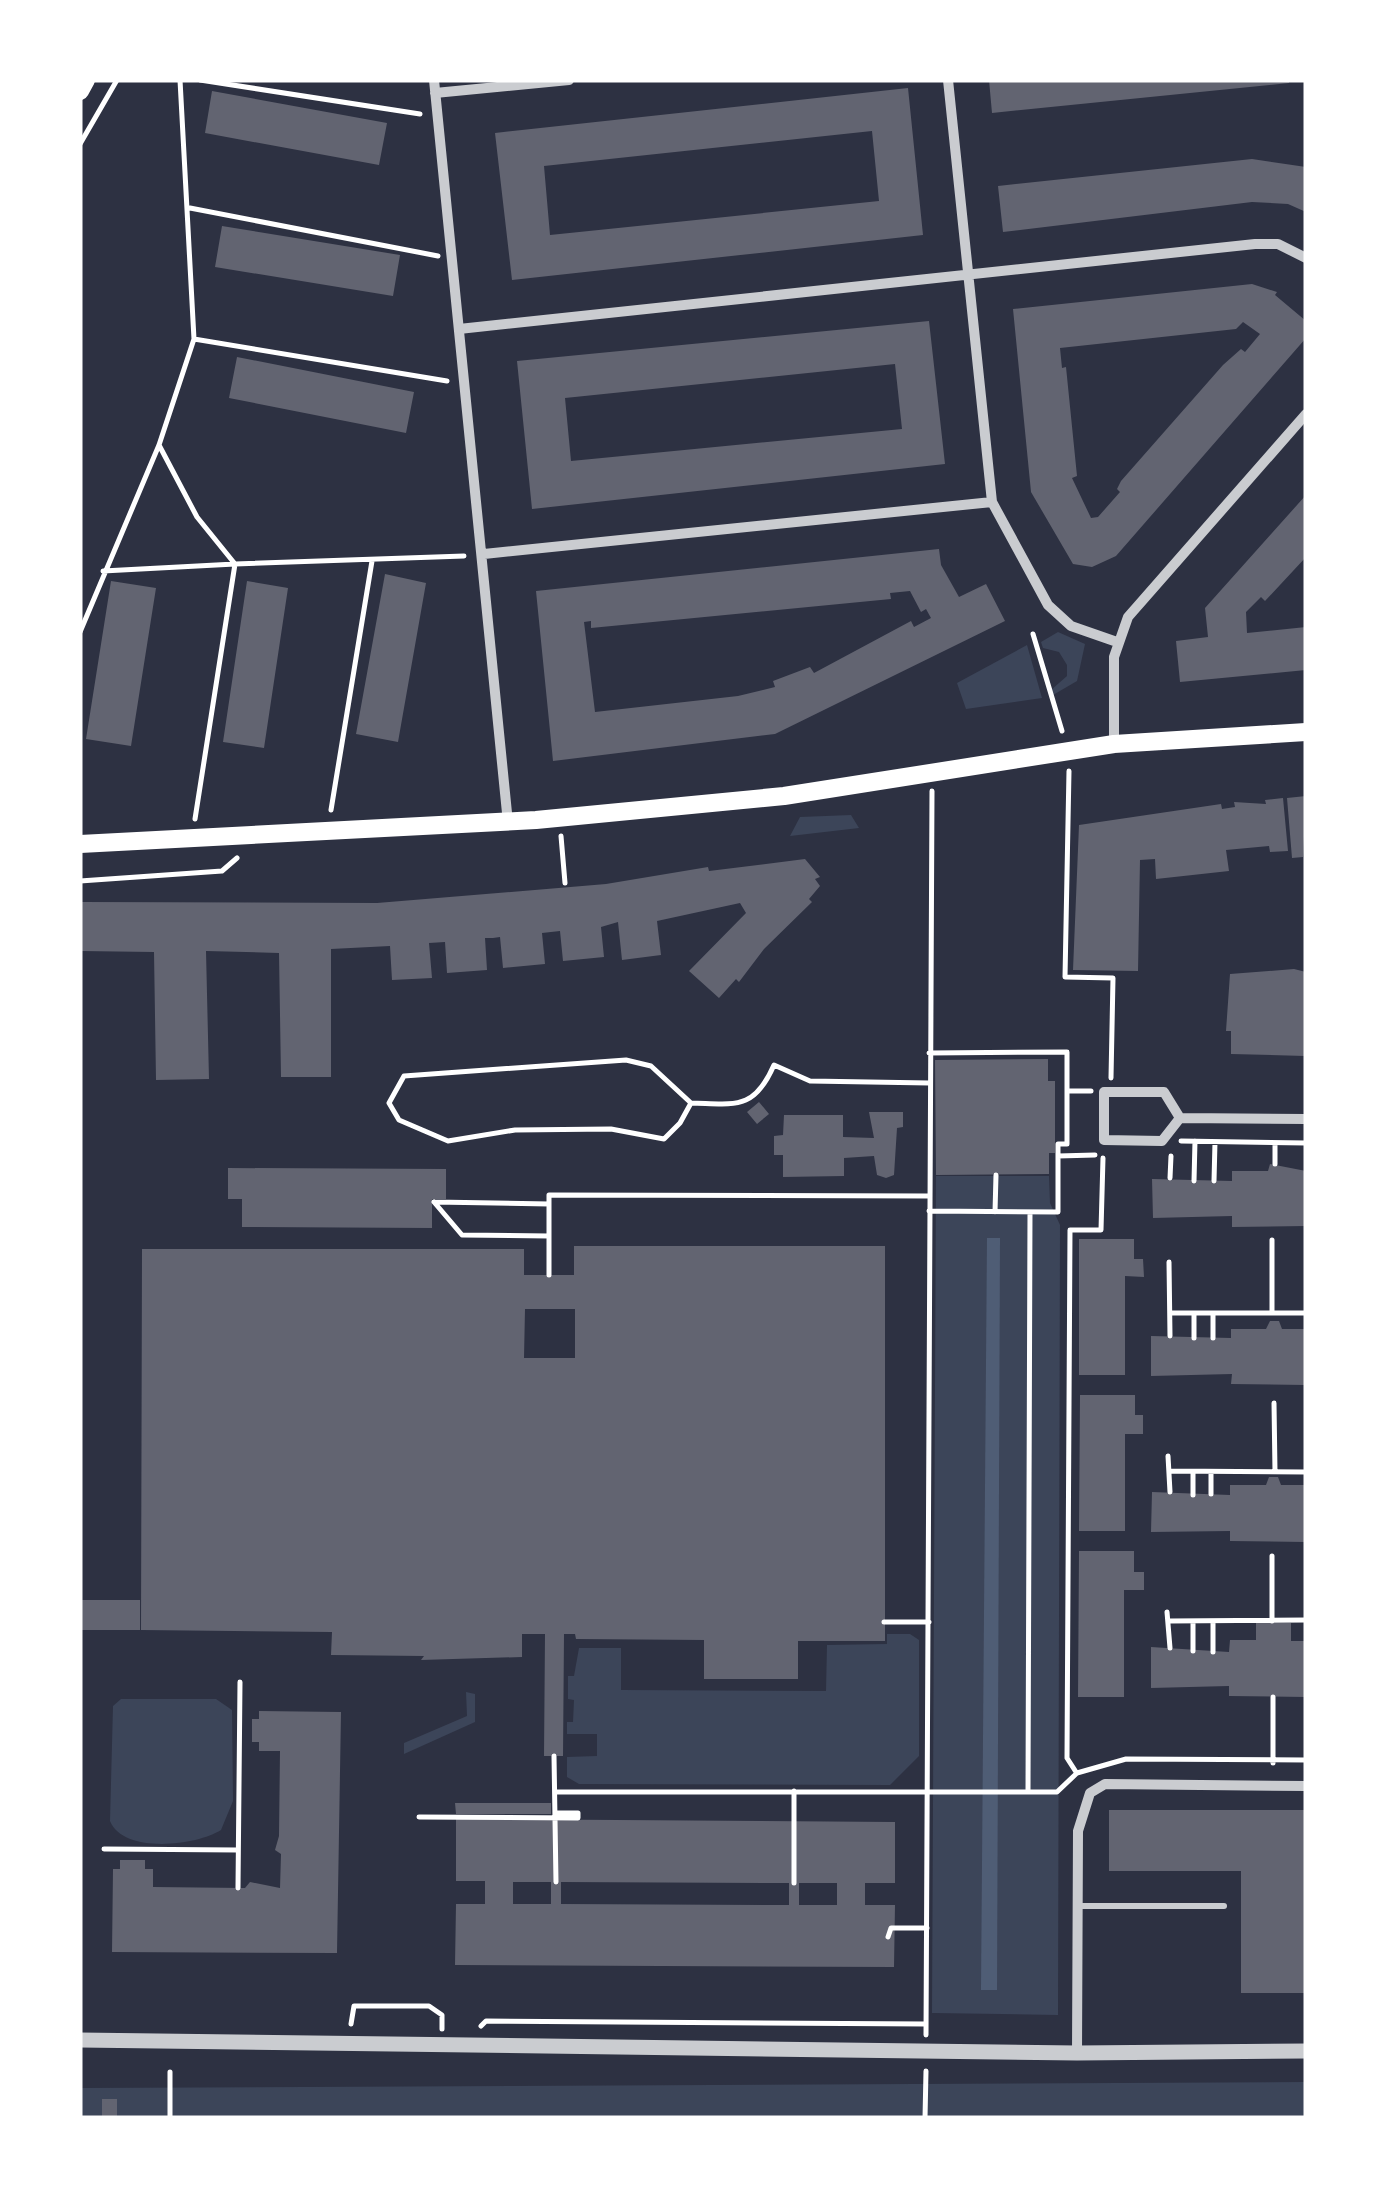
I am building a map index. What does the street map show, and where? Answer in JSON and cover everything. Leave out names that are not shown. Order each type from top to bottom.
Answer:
[{"type":"main road","points":[[80,91],[86,80]]},
{"type":"main road","points":[[80,844],[327,834],[559,818],[784,796],[1114,744],[1306,732]]},
{"type":"street","points":[[434,80],[508,822]]},
{"type":"street","points":[[436,93],[570,80]]},
{"type":"street","points":[[948,80],[992,502],[1048,605],[1071,626],[1117,642]]},
{"type":"street","points":[[459,329],[1255,244],[1278,244],[1306,258]]},
{"type":"street","points":[[1114,744],[1117,642],[1128,617],[1306,414]]},
{"type":"street","points":[[484,554],[992,502]]},
{"type":"street","points":[[1108,1092],[1164,1092],[1180,1118],[1162,1141],[1104,1140],[1108,1092]]},
{"type":"street","points":[[1180,1118],[1306,1119]]},
{"type":"street","points":[[1077,2054],[1078,1830],[1090,1793],[1105,1784],[1306,1786]]},
{"type":"street","points":[[80,2040],[1077,2054],[1306,2051]]},
{"type":"lane","points":[[1078,1906],[1224,1906]]},
{"type":"path","points":[[80,144],[116,80]]},
{"type":"path","points":[[80,632],[159,444],[194,340],[190,208],[180,80]]},
{"type":"path","points":[[200,80],[438,117]]},
{"type":"path","points":[[190,208],[452,259]]},
{"type":"path","points":[[194,340],[465,384]]},
{"type":"path","points":[[159,444],[197,517],[235,564],[191,841]]},
{"type":"path","points":[[103,571],[484,554]]},
{"type":"path","points":[[327,834],[372,562]]},
{"type":"path","points":[[1032,634],[1050,703],[1069,750],[1066,977],[1113,978],[1108,1092],[1067,1091]]},
{"type":"path","points":[[486,2021],[926,2024],[933,772]]},
{"type":"path","points":[[559,818],[565,883]]},
{"type":"path","points":[[80,881],[222,871],[237,858]]},
{"type":"path","points":[[928,1212],[1058,1212],[1058,1144],[1067,1144],[1067,1052],[930,1053]]},
{"type":"path","points":[[690,1103],[680,1123],[664,1138],[612,1129],[515,1130],[461,1142],[448,1141],[399,1120],[390,1102],[404,1076],[626,1060],[651,1066],[690,1103],[742,1104],[764,1089],[774,1065],[810,1081],[929,1083]]},
{"type":"path","points":[[1090,1793],[1067,1758],[1070,1230],[1101,1230],[1104,1140]]},
{"type":"path","points":[[1170,1178],[1169,1153],[1180,1141],[1306,1143]]},
{"type":"path","points":[[1194,1141],[1194,1181]]},
{"type":"path","points":[[1214,1181],[1215,1142]]},
{"type":"path","points":[[1275,1143],[1275,1164]]},
{"type":"path","points":[[1058,1156],[1114,1155]]},
{"type":"path","points":[[995,1212],[996,1175]]},
{"type":"path","points":[[549,1275],[549,1194],[929,1196]]},
{"type":"path","points":[[549,1236],[462,1236],[434,1202],[550,1204]]},
{"type":"path","points":[[1025,1793],[1030,1212]]},
{"type":"path","points":[[1272,1240],[1272,1313]]},
{"type":"path","points":[[1168,1262],[1170,1336]]},
{"type":"path","points":[[1170,1313],[1306,1313]]},
{"type":"path","points":[[1194,1313],[1194,1338]]},
{"type":"path","points":[[1213,1313],[1213,1338]]},
{"type":"path","points":[[1274,1404],[1275,1472]]},
{"type":"path","points":[[1168,1456],[1170,1492]]},
{"type":"path","points":[[1170,1471],[1306,1472]]},
{"type":"path","points":[[1193,1472],[1193,1494]]},
{"type":"path","points":[[1211,1472],[1211,1494]]},
{"type":"path","points":[[1272,1556],[1272,1621]]},
{"type":"path","points":[[1167,1612],[1170,1648]]},
{"type":"path","points":[[1170,1621],[1306,1620]]},
{"type":"path","points":[[1193,1621],[1193,1651]]},
{"type":"path","points":[[1213,1621],[1213,1652]]},
{"type":"path","points":[[884,1622],[928,1622]]},
{"type":"path","points":[[238,1888],[240,1682]]},
{"type":"path","points":[[1273,1697],[1273,1786]]},
{"type":"path","points":[[554,1756],[556,1882]]},
{"type":"path","points":[[555,1795],[1057,1792],[1077,1773],[1126,1759],[1306,1760]]},
{"type":"path","points":[[794,1794],[794,1883]]},
{"type":"path","points":[[419,1817],[578,1818],[578,1813],[555,1816]]},
{"type":"path","points":[[104,1848],[238,1850]]},
{"type":"path","points":[[888,1937],[895,1928],[927,1928]]},
{"type":"path","points":[[351,2018],[351,2009],[360,2006],[428,2006],[442,2015],[442,2020]]},
{"type":"path","points":[[170,2072],[170,2118]]},
{"type":"path","points":[[925,2118],[926,2072]]},
{"type":"shaded area","points":[[1058,632],[1085,644],[1077,681],[1053,695],[1051,690],[1067,676],[1067,665],[1059,652],[1043,648],[1041,642]]},
{"type":"shaded area","points":[[1027,645],[1042,698],[966,709],[957,683]]},
{"type":"shaded area","points":[[851,815],[859,828],[790,836],[800,817]]},
{"type":"shaded area","points":[[936,1176],[1049,1176],[1050,1203],[1060,1225],[1058,2015],[932,2013]]},
{"type":"shaded area","points":[[987,1238],[1000,1238],[997,1990],[981,1990]]},
{"type":"shaded area","points":[[887,1634],[910,1634],[919,1640],[919,1756],[890,1785],[579,1784],[567,1777],[567,1757],[597,1756],[597,1734],[567,1734],[567,1722],[573,1722],[574,1700],[568,1699],[568,1676],[574,1676],[579,1648],[621,1648],[621,1690],[826,1691],[827,1645],[887,1644]]},
{"type":"shaded area","points":[[466,1692],[475,1694],[475,1722],[404,1754],[404,1743],[467,1716]]},
{"type":"shaded area","points":[[121,1699],[216,1699],[232,1710],[233,1801],[221,1830],[195,1840],[161,1844],[129,1839],[117,1832],[110,1821],[113,1706]]},
{"type":"shaded area","points":[[1306,2082],[1306,2118],[80,2118],[80,2088]]},
{"type":"building","points":[[989,80],[1289,80],[1289,83],[992,113]]},
{"type":"building","points":[[908,88],[923,235],[512,280],[495,133]],"holes":[[[872,131],[879,201],[550,235],[544,166]]]},
{"type":"building","points":[[212,91],[387,123],[379,165],[205,133]]},
{"type":"building","points":[[1252,159],[1306,167],[1306,212],[1288,204],[1252,202],[1003,232],[998,186]]},
{"type":"building","points":[[222,226],[400,255],[393,296],[215,267]]},
{"type":"building","points":[[1252,284],[1277,292],[1275,295],[1306,321],[1306,338],[1116,556],[1092,567],[1073,564],[1031,492],[1013,309]],"holes":[[[1243,322],[1260,334],[1245,352],[1241,349],[1223,365],[1121,481],[1117,489],[1120,492],[1098,517],[1091,518],[1072,478],[1077,476],[1066,367],[1062,368],[1060,348],[1236,329]]]},
{"type":"building","points":[[929,321],[945,464],[532,509],[517,361]],"holes":[[[895,364],[902,429],[571,461],[565,398]]]},
{"type":"building","points":[[237,357],[414,392],[406,433],[229,398]]},
{"type":"building","points":[[1306,495],[1306,557],[1265,601],[1261,597],[1246,612],[1247,633],[1306,627],[1306,670],[1180,682],[1176,641],[1208,637],[1205,608]]},
{"type":"building","points":[[939,549],[941,565],[959,597],[986,584],[1005,621],[775,734],[553,761],[536,591]],"holes":[[[910,591],[921,612],[926,609],[931,618],[914,627],[911,621],[814,673],[810,667],[773,681],[775,687],[738,696],[595,712],[584,622],[591,621],[591,628],[891,599],[890,593]]]},
{"type":"building","points":[[385,574],[426,583],[398,742],[356,734]]},
{"type":"building","points":[[111,581],[156,588],[131,746],[86,739]]},
{"type":"building","points":[[247,581],[288,588],[264,748],[223,742]]},
{"type":"building","points":[[1306,796],[1303,857],[1292,858],[1287,798]]},
{"type":"building","points":[[1283,798],[1288,851],[1270,852],[1269,846],[1226,850],[1229,871],[1156,879],[1155,859],[1140,860],[1138,971],[1073,970],[1079,825],[1221,804],[1222,809],[1235,807],[1234,802],[1266,804],[1265,800]]},
{"type":"building","points":[[805,859],[820,877],[815,879],[820,886],[809,899],[812,902],[764,949],[739,982],[736,979],[719,998],[689,971],[746,913],[740,903],[657,921],[661,955],[622,960],[618,922],[601,927],[604,957],[563,961],[560,931],[542,933],[545,964],[503,968],[500,937],[485,938],[487,970],[447,973],[445,942],[429,943],[432,978],[392,980],[390,946],[331,949],[331,1077],[281,1077],[279,953],[206,951],[209,1079],[156,1080],[154,952],[80,951],[80,902],[377,903],[606,884],[708,867],[709,871]]},
{"type":"building","points":[[1294,969],[1306,972],[1305,1056],[1231,1054],[1231,1031],[1226,1031],[1230,974]]},
{"type":"building","points":[[1048,1059],[1048,1081],[1055,1081],[1055,1153],[1049,1153],[1049,1174],[936,1175],[935,1060]]},
{"type":"building","points":[[759,1102],[769,1114],[757,1124],[747,1112]]},
{"type":"building","points":[[869,1112],[903,1112],[903,1127],[897,1128],[894,1175],[877,1175],[874,1156],[844,1158],[844,1176],[783,1177],[783,1155],[774,1155],[774,1136],[783,1135],[784,1115],[843,1115],[843,1137],[874,1138]]},
{"type":"building","points":[[1270,1164],[1306,1171],[1306,1226],[1232,1227],[1232,1216],[1153,1218],[1152,1179],[1232,1181],[1232,1171],[1268,1171]]},
{"type":"building","points":[[228,1168],[446,1169],[446,1199],[432,1199],[432,1228],[242,1227],[242,1199],[228,1199]]},
{"type":"building","points":[[1079,1239],[1134,1239],[1134,1259],[1143,1259],[1144,1277],[1125,1276],[1125,1375],[1079,1375]]},
{"type":"building","points":[[574,1246],[885,1246],[885,1641],[798,1641],[798,1679],[704,1679],[704,1640],[576,1639],[575,1634],[564,1634],[563,1756],[544,1756],[545,1634],[522,1634],[522,1657],[421,1660],[424,1656],[331,1655],[332,1632],[141,1630],[142,1249],[524,1249],[524,1275],[574,1275]],"holes":[[[525,1309],[575,1309],[575,1358],[524,1358]]]},
{"type":"building","points":[[1270,1321],[1279,1321],[1282,1329],[1306,1329],[1306,1385],[1231,1384],[1232,1374],[1151,1376],[1151,1336],[1231,1338],[1231,1329],[1266,1329]]},
{"type":"building","points":[[1080,1395],[1135,1395],[1135,1415],[1143,1415],[1143,1434],[1125,1434],[1125,1531],[1079,1531]]},
{"type":"building","points":[[1269,1477],[1278,1477],[1281,1485],[1306,1485],[1306,1542],[1230,1541],[1230,1531],[1151,1532],[1152,1492],[1230,1495],[1230,1485],[1266,1485]]},
{"type":"building","points":[[1079,1551],[1134,1551],[1134,1572],[1144,1572],[1144,1590],[1124,1590],[1124,1697],[1078,1697]]},
{"type":"building","points":[[80,1600],[140,1600],[140,1630],[80,1630]]},
{"type":"building","points":[[1256,1623],[1291,1623],[1291,1641],[1306,1641],[1306,1697],[1229,1696],[1229,1686],[1151,1688],[1151,1647],[1229,1652],[1230,1640],[1256,1640]]},
{"type":"building","points":[[259,1711],[341,1712],[337,1953],[112,1952],[113,1869],[120,1869],[120,1860],[145,1860],[145,1869],[153,1869],[153,1887],[245,1888],[250,1882],[280,1888],[281,1854],[275,1850],[279,1836],[280,1751],[259,1751],[259,1742],[252,1742],[252,1719],[259,1719]]},
{"type":"building","points":[[455,1803],[551,1803],[551,1814],[456,1814]]},
{"type":"building","points":[[1109,1810],[1304,1810],[1304,1993],[1241,1993],[1241,1871],[1109,1871]]},
{"type":"building","points":[[456,1819],[895,1822],[895,1883],[865,1883],[865,1905],[895,1905],[894,1967],[455,1965],[456,1904],[485,1904],[485,1881],[456,1881]],"holes":[[[513,1882],[551,1882],[551,1904],[513,1904]],[[561,1882],[789,1883],[789,1905],[561,1904]],[[799,1883],[837,1883],[837,1905],[799,1905]]]},
{"type":"building","points":[[102,2099],[117,2099],[117,2118],[102,2118]]}]
